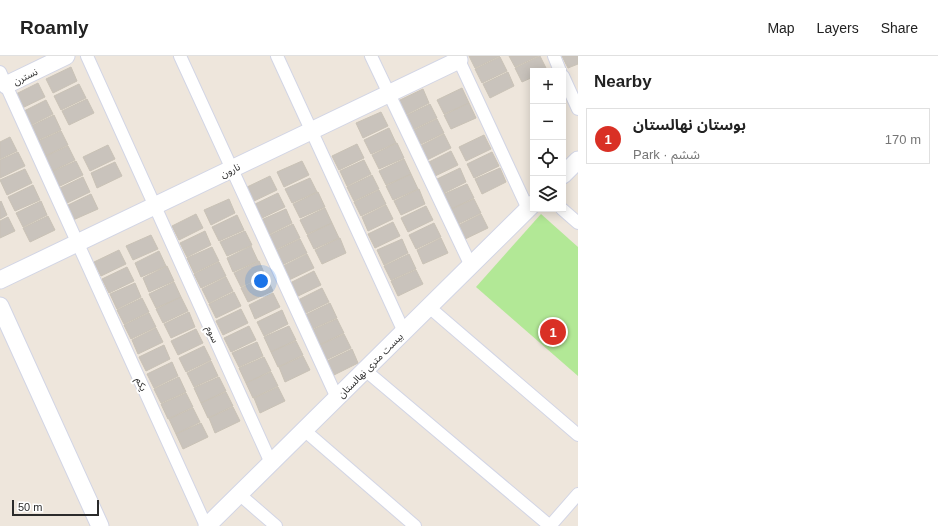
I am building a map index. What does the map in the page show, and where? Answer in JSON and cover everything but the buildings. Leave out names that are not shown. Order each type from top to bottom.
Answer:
[{"type":"street","name":"نسترن","points":[[3,78],[66,56]]},
{"type":"street","name":"سوم","points":[[87,56],[272,462]]},
{"type":"street","points":[[180,56],[337,398]]},
{"type":"street","points":[[277,56],[404,332]]},
{"type":"street","points":[[371,56],[471,266]]},
{"type":"street","points":[[554,56],[559,68]]},
{"type":"street","name":"نارون","points":[[0,280],[389,94],[458,58]]},
{"type":"street","points":[[458,58],[530,205]]},
{"type":"street","name":"یکم","points":[[3,78],[207,526]]},
{"type":"street","points":[[566,83],[578,109]]},
{"type":"street","points":[[566,172],[578,160]]},
{"type":"street","name":"بیست متری نهالستان","points":[[207,526],[530,208]]},
{"type":"street","points":[[565,212],[578,223]]},
{"type":"street","points":[[0,306],[100,526]]},
{"type":"street","points":[[429,307],[578,435]]},
{"type":"street","points":[[365,370],[550,526],[578,494]]},
{"type":"street","points":[[304,430],[415,526]]},
{"type":"street","points":[[239,494],[276,526]]},
{"type":"green space","points":[[541,214],[578,247],[578,376],[476,287]]},
{"type":"place","name":"بوستان نهالستان","points":[[553,332]]}]
